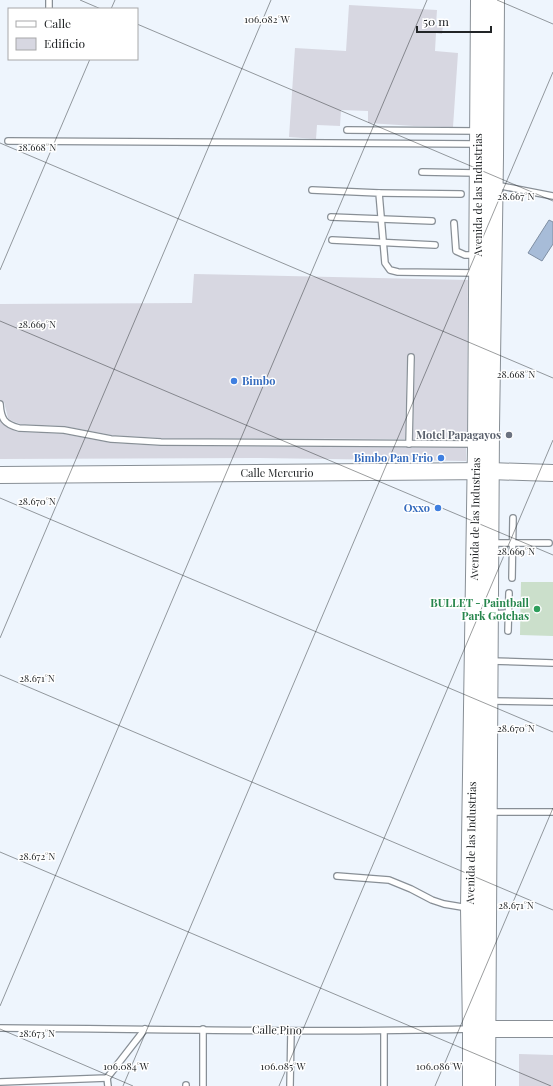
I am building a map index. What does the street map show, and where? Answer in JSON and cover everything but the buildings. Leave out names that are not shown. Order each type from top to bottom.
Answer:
[{"type":"main road","name":"Avenida de las Industrias","points":[[480,0],[482,154],[494,185],[481,433]]},
{"type":"main road","name":"Avenida de las Industrias","points":[[481,661],[488,614],[489,543],[481,433],[478,255],[482,154],[495,0]]},
{"type":"main road","name":"Avenida de las Industrias","points":[[483,472],[478,908],[479,1029],[486,1086]]},
{"type":"main road","name":"Calle Mercurio","points":[[0,475],[483,472],[553,473]]},
{"type":"main road","name":"Avenida de las Industrias","points":[[479,832],[488,812],[481,701]]},
{"type":"main road","name":"Avenida de las Industrias","points":[[472,1086],[479,1029]]},
{"type":"main road","name":"Calle Pino","points":[[479,1029],[553,1029]]},
{"type":"lane","points":[[347,130],[482,154]]},
{"type":"lane","points":[[8,141],[482,154]]},
{"type":"lane","points":[[422,172],[482,154]]},
{"type":"lane","points":[[494,185],[553,196]]},
{"type":"lane","points":[[312,190],[379,193],[461,194]]},
{"type":"lane","points":[[379,193],[386,265],[390,270],[394,272],[478,273]]},
{"type":"lane","points":[[331,217],[432,221]]},
{"type":"lane","points":[[454,223],[456,251],[465,255],[478,255]]},
{"type":"lane","points":[[332,240],[434,245]]},
{"type":"lane","points":[[409,444],[411,357]]},
{"type":"lane","points":[[0,404],[2,417],[12,426],[72,431],[111,439],[131,441],[205,443],[409,444],[481,433]]},
{"type":"lane","points":[[512,578],[513,518]]},
{"type":"lane","points":[[489,543],[549,543]]},
{"type":"lane","points":[[508,630],[509,593]]},
{"type":"lane","points":[[488,614],[508,613]]},
{"type":"lane","points":[[481,661],[553,663]]},
{"type":"lane","points":[[481,701],[553,702]]},
{"type":"lane","points":[[488,812],[553,812]]},
{"type":"lane","points":[[337,876],[388,880],[444,904],[478,908]]},
{"type":"lane","name":"Calle Pino","points":[[0,1028],[291,1031],[479,1029]]},
{"type":"lane","points":[[108,1086],[107,1078],[145,1029]]},
{"type":"lane","points":[[202,1029],[203,1086]]},
{"type":"lane","points":[[290,1086],[291,1031]]},
{"type":"lane","points":[[384,1031],[384,1086]]},
{"type":"lane","points":[[0,1082],[107,1078]]},
{"type":"green space","name":"BULLET - Paintball Park Gotchas","points":[[521,582],[553,582],[553,636],[520,635]]},
{"type":"water","points":[[549,220],[553,222],[553,244],[542,261],[528,253]]},
{"type":"place","name":"Bimbo","points":[[234,381]]},
{"type":"place","name":"Motel Papagayos","points":[[509,435]]},
{"type":"place","name":"Bimbo Pan Frio","points":[[441,458]]},
{"type":"place","name":"Oxxo","points":[[438,508]]},
{"type":"place","name":"BULLET - Paintball Park Gotchas","points":[[537,609]]}]
